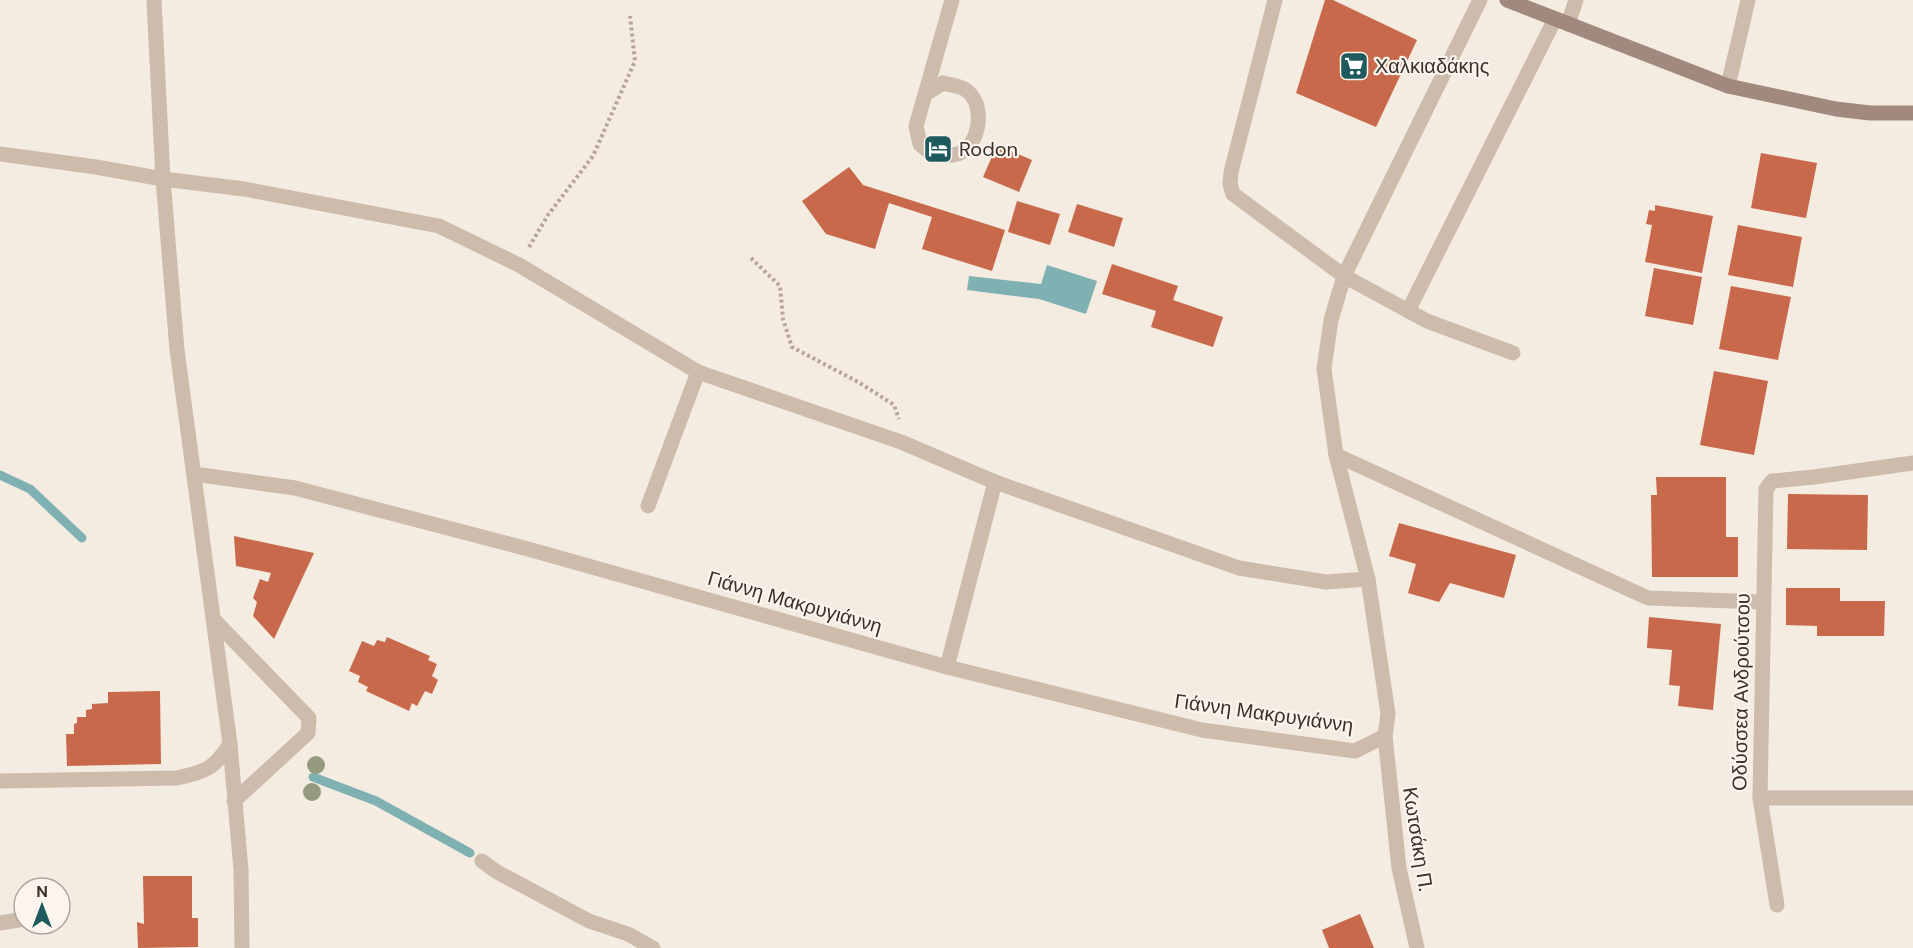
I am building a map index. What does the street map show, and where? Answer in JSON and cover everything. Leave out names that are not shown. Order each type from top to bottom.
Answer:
[{"type":"main road","points":[[1507,0],[1728,86],[1836,109],[1870,113],[1913,113]]},
{"type":"street","points":[[154,0],[163,179],[177,350],[230,744],[241,870],[242,948]]},
{"type":"street","points":[[925,94],[944,83],[966,90],[978,107],[977,132],[965,150],[953,155],[934,156],[920,144],[916,126],[925,94],[952,0]]},
{"type":"street","points":[[1275,0],[1232,165],[1230,184],[1233,194],[1344,276],[1438,326],[1513,353]]},
{"type":"street","name":"Κωτσάκη Π.","points":[[1417,948],[1399,868],[1388,781],[1385,736],[1388,714],[1368,579],[1336,455],[1324,369],[1331,320],[1344,276],[1480,0]]},
{"type":"street","points":[[1408,311],[1562,21],[1576,0]]},
{"type":"street","points":[[1728,86],[1748,0]]},
{"type":"street","points":[[0,154],[244,189],[439,226],[519,265],[698,372],[901,442],[995,482],[1239,568],[1326,582],[1368,579]]},
{"type":"street","points":[[648,506],[698,372]]},
{"type":"street","points":[[1336,455],[1648,598],[1762,602]]},
{"type":"street","name":"Οδύσσεα Ανδρούτσου","points":[[1777,905],[1761,798],[1762,602],[1766,489],[1772,481],[1913,463]]},
{"type":"street","name":"Γιάννη Μακρυγιάννη","points":[[194,474],[295,488],[528,549],[947,667],[1202,729],[1355,751],[1385,736]]},
{"type":"street","points":[[947,667],[995,482]]},
{"type":"street","points":[[214,620],[309,718],[308,733],[234,801]]},
{"type":"street","points":[[0,781],[177,778],[203,772],[220,759],[230,744]]},
{"type":"street","points":[[1761,798],[1913,798]]},
{"type":"street","points":[[482,861],[497,872],[589,921],[628,933],[653,948]]},
{"type":"path","points":[[519,265],[548,215],[593,156],[635,61],[630,16]]},
{"type":"path","points":[[751,258],[780,286],[783,319],[792,347],[861,383],[894,405],[901,425],[901,442]]},
{"type":"water","points":[[1047,265],[1097,281],[1086,314],[1039,299],[967,290],[969,276],[1041,284]]},
{"type":"building","name":"Χαλκιαδάκης","points":[[1325,0],[1333,0],[1417,40],[1376,127],[1296,93]]},
{"type":"building","points":[[997,145],[1032,160],[1019,192],[983,177]]},
{"type":"building","points":[[1761,153],[1817,163],[1806,218],[1751,208]]},
{"type":"building","points":[[849,167],[863,185],[1005,230],[992,271],[922,249],[932,217],[889,203],[875,249],[826,234],[802,201]]},
{"type":"building","points":[[1017,201],[1060,214],[1050,245],[1008,232]]},
{"type":"building","points":[[1077,204],[1123,218],[1114,247],[1068,232]]},
{"type":"building","points":[[1655,205],[1713,216],[1702,273],[1645,262],[1652,225],[1646,224],[1649,210],[1655,211]]},
{"type":"building","points":[[1738,225],[1802,237],[1793,287],[1728,275]]},
{"type":"building","points":[[1112,264],[1178,286],[1173,300],[1223,317],[1213,347],[1151,327],[1156,311],[1102,294]]},
{"type":"building","points":[[1654,268],[1702,277],[1693,325],[1645,316]]},
{"type":"building","points":[[1731,286],[1791,297],[1778,360],[1719,349]]},
{"type":"building","points":[[1714,371],[1768,381],[1754,455],[1700,445]]},
{"type":"building","points":[[1656,477],[1726,477],[1726,537],[1738,537],[1738,577],[1652,577],[1651,495],[1657,495]]},
{"type":"building","points":[[1788,494],[1868,495],[1867,550],[1787,549]]},
{"type":"building","points":[[1399,523],[1516,555],[1504,598],[1450,583],[1439,602],[1408,593],[1416,564],[1389,556]]},
{"type":"building","points":[[234,536],[314,553],[274,639],[253,616],[257,602],[253,598],[260,579],[268,582],[271,573],[236,566]]},
{"type":"building","points":[[1786,588],[1840,588],[1840,601],[1885,601],[1884,636],[1817,636],[1817,626],[1786,625]]},
{"type":"building","points":[[1649,617],[1721,624],[1713,710],[1678,706],[1680,686],[1669,685],[1672,650],[1647,648]]},
{"type":"building","points":[[387,637],[430,656],[428,660],[437,664],[432,676],[438,680],[432,694],[425,691],[417,706],[412,703],[409,711],[366,691],[368,687],[358,682],[360,676],[349,671],[362,641],[374,646],[377,640],[385,642]]},
{"type":"building","points":[[160,691],[161,764],[67,766],[66,734],[74,734],[77,717],[86,717],[86,710],[92,709],[92,704],[108,703],[108,692]]},
{"type":"building","points":[[143,876],[192,876],[192,918],[198,918],[198,947],[138,948],[137,922],[144,924]]},
{"type":"building","points":[[1360,914],[1374,948],[1329,948],[1322,930]]},
{"type":"waterway","points":[[0,475],[30,489],[82,538]]},
{"type":"waterway","points":[[313,777],[376,801],[470,853]]},
{"type":"place","name":"Χαλκιαδάκης","points":[[1354,66]]},
{"type":"place","name":"Rodon","points":[[938,149]]}]
